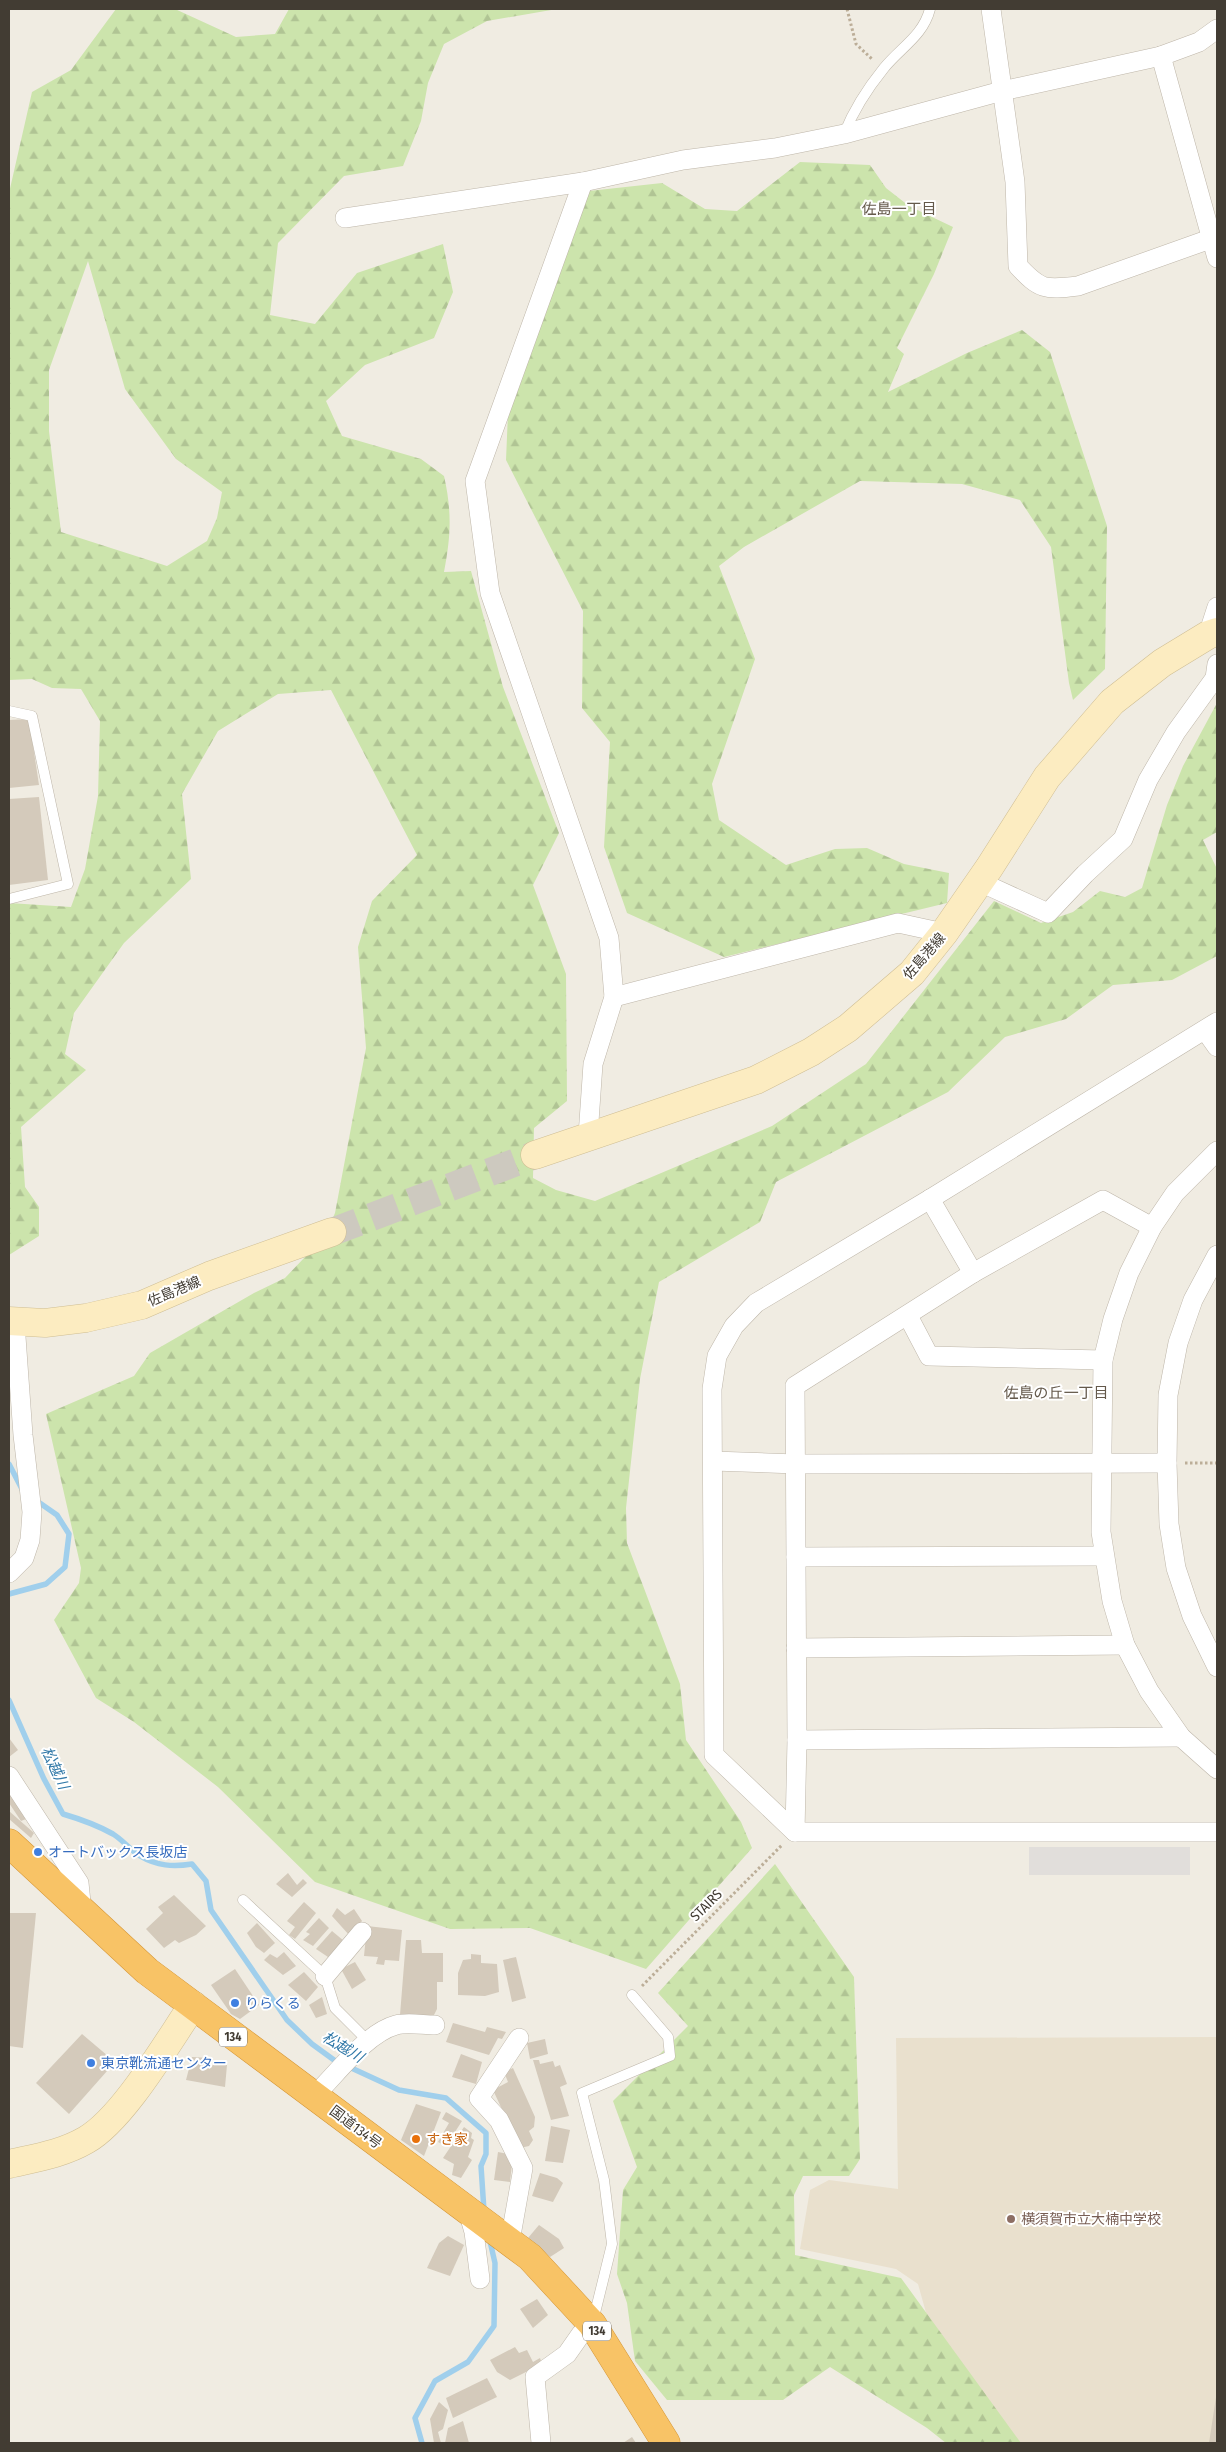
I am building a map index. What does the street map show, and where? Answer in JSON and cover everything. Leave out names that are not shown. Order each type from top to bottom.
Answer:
[{"type":"highway","name":"国道134号","points":[[9,1843],[147,1971],[530,2257],[592,2324],[666,2443]]},
{"type":"main road","name":"佐島港線","points":[[535,1155],[756,1080],[811,1052],[848,1028],[912,972],[944,933],[980,882],[1047,777],[1112,702],[1162,664],[1213,634]]},
{"type":"main road","name":"佐島港線","points":[[12,1322],[45,1322],[86,1318],[142,1305],[209,1276],[332,1232]]},
{"type":"main road","points":[[9,2164],[55,2154],[87,2140],[117,2115],[193,2005]]},
{"type":"street","points":[[991,9],[1014,182],[1018,266],[1035,284],[1056,289],[1078,286],[1213,238]]},
{"type":"street","points":[[345,218],[583,182],[683,160],[775,148],[844,134],[1002,91],[1161,56],[1199,42],[1217,29]]},
{"type":"street","points":[[1161,56],[1217,258]]},
{"type":"street","points":[[583,182],[474,481],[490,593],[609,938],[614,997],[593,1064],[588,1136]]},
{"type":"street","points":[[1213,634],[1217,607]]},
{"type":"street","points":[[980,882],[1048,913],[1085,874],[1123,839],[1148,780],[1176,732],[1215,678],[1217,664]]},
{"type":"street","points":[[614,997],[898,923],[944,933]]},
{"type":"street","points":[[1217,1047],[1211,1026],[930,1199],[756,1302],[734,1326],[717,1356],[712,1389],[714,1755],[795,1832],[1217,1832]]},
{"type":"street","points":[[1217,1151],[1175,1193],[1152,1227],[1129,1273],[1113,1319],[1103,1360],[1101,1532],[1112,1601],[1125,1645],[1149,1691],[1181,1737],[1217,1769]]},
{"type":"street","points":[[930,1199],[973,1273]]},
{"type":"street","points":[[795,1832],[797,1740],[795,1386],[973,1273],[1103,1200],[1152,1227]]},
{"type":"street","points":[[1217,1255],[1193,1300],[1178,1343],[1168,1396],[1167,1463],[1168,1524],[1176,1568],[1192,1616],[1217,1667]]},
{"type":"street","points":[[908,1316],[929,1356],[1103,1360]]},
{"type":"street","points":[[9,1573],[24,1558],[30,1540],[32,1512],[12,1322]]},
{"type":"street","points":[[713,1461],[796,1464],[1167,1463]]},
{"type":"street","points":[[796,1557],[1104,1556]]},
{"type":"street","points":[[796,1648],[1125,1645]]},
{"type":"street","points":[[797,1740],[1181,1737]]},
{"type":"street","points":[[9,1776],[79,1883],[82,1912]]},
{"type":"street","points":[[325,1976],[362,1932]]},
{"type":"street","points":[[314,2096],[362,2046],[384,2030],[397,2025],[435,2025]]},
{"type":"street","points":[[507,2240],[523,2168],[499,2120],[479,2098],[519,2038]]},
{"type":"street","points":[[470,2212],[480,2279]]},
{"type":"street","points":[[541,2443],[535,2377],[567,2354],[581,2334],[592,2324]]},
{"type":"lane","points":[[844,134],[856,106],[898,51],[919,34],[930,9]]},
{"type":"lane","points":[[9,711],[32,716],[68,884],[9,899]]},
{"type":"lane","points":[[243,1900],[325,1976],[335,2008],[362,2046]]},
{"type":"lane","points":[[592,2324],[612,2244],[604,2180],[582,2093],[670,2056],[668,2037],[632,1995]]},
{"type":"path","points":[[847,9],[856,44],[883,69]]},
{"type":"path","points":[[1167,1463],[1217,1463]]},
{"type":"path","name":"STAIRS","points":[[632,1995],[795,1832]]},
{"type":"shaded area","points":[[1029,1847],[1190,1847],[1190,1875],[1029,1875]]},
{"type":"shaded area","name":"横須賀市立大楠中学校","points":[[1217,2037],[1217,2443],[1009,2443],[937,2352],[918,2284],[896,2269],[800,2249],[810,2190],[829,2180],[898,2189],[896,2038]]},
{"type":"green space","points":[[116,9],[175,9],[236,37],[275,34],[289,9],[557,9],[487,21],[444,44],[428,83],[421,121],[403,166],[344,176],[278,243],[270,315],[315,324],[357,273],[443,244],[453,292],[434,338],[365,365],[326,401],[342,436],[421,459],[444,476],[450,524],[444,572],[471,571],[503,687],[559,833],[533,885],[566,974],[567,1101],[534,1128],[533,1178],[556,1190],[595,1201],[772,1126],[866,1064],[994,901],[1041,923],[1073,912],[1100,891],[1125,897],[1142,888],[1167,805],[1183,766],[1217,703],[1217,832],[1203,840],[1217,869],[1217,956],[1172,980],[1113,985],[1066,1019],[1005,1037],[948,1092],[776,1182],[760,1222],[659,1282],[640,1379],[626,1508],[627,1543],[680,1684],[686,1740],[741,1822],[752,1848],[646,1969],[530,1928],[450,1929],[315,1882],[218,1787],[134,1722],[96,1698],[54,1620],[79,1583],[81,1568],[46,1414],[134,1376],[150,1353],[254,1293],[285,1278],[325,1236],[335,1213],[366,1048],[358,947],[372,901],[417,855],[331,690],[278,694],[218,731],[182,794],[191,879],[124,943],[74,1013],[65,1054],[86,1070],[21,1127],[25,1187],[39,1207],[39,1236],[9,1255],[9,903],[71,907],[85,869],[98,796],[100,721],[81,689],[52,688],[32,679],[9,680],[9,193],[32,92],[71,70]],"holes":[[[88,261],[125,389],[176,459],[222,492],[217,518],[207,541],[167,566],[61,532],[49,431],[49,370]]]},
{"type":"green space","points":[[800,162],[870,165],[886,188],[909,206],[953,227],[934,274],[897,348],[904,354],[888,392],[967,353],[1022,330],[1050,352],[1107,526],[1105,669],[1073,700],[1069,683],[1051,547],[1020,500],[962,484],[860,481],[744,547],[719,566],[755,659],[712,784],[719,820],[786,865],[835,849],[867,848],[904,864],[949,873],[947,903],[724,957],[627,913],[604,847],[610,742],[582,708],[583,611],[506,460],[508,413],[589,191],[662,183],[705,209],[737,211]]},
{"type":"green space","points":[[775,1864],[854,1977],[860,2159],[849,2176],[803,2176],[794,2195],[795,2255],[901,2278],[1021,2443],[946,2443],[927,2428],[830,2367],[783,2400],[667,2400],[635,2361],[627,2303],[617,2274],[623,2190],[637,2167],[613,2101],[688,2026],[658,1993]]},
{"type":"building","points":[[29,719],[39,785],[9,788],[9,720]]},
{"type":"building","points":[[39,797],[48,880],[9,885],[9,799]]},
{"type":"building","points":[[9,1738],[18,1750],[9,1757]]},
{"type":"building","points":[[9,1791],[26,1819],[21,1821],[9,1803]]},
{"type":"building","points":[[9,1811],[34,1833],[31,1838],[9,1819]]},
{"type":"building","points":[[288,1873],[297,1885],[303,1879],[307,1883],[292,1897],[276,1884]]},
{"type":"building","points":[[174,1895],[206,1926],[196,1935],[179,1943],[175,1940],[164,1948],[146,1929],[163,1913],[158,1907]]},
{"type":"building","points":[[304,1902],[316,1913],[295,1939],[289,1935],[295,1927],[287,1921]]},
{"type":"building","points":[[337,1908],[345,1915],[354,1909],[362,1921],[350,1936],[332,1916]]},
{"type":"building","points":[[9,1913],[36,1913],[23,2048],[9,2046]]},
{"type":"building","points":[[319,1918],[329,1928],[313,1946],[303,1940],[310,1934],[306,1932]]},
{"type":"building","points":[[257,1923],[275,1943],[264,1953],[256,1947],[247,1933]]},
{"type":"building","points":[[367,1926],[402,1930],[399,1961],[385,1960],[384,1965],[376,1964],[378,1957],[364,1956]]},
{"type":"building","points":[[332,1931],[344,1941],[328,1957],[316,1949]]},
{"type":"building","points":[[406,1940],[421,1940],[422,1953],[443,1953],[443,1982],[437,1982],[437,2009],[433,2017],[400,2015]]},
{"type":"building","points":[[284,1952],[296,1966],[283,1975],[264,1960],[270,1954],[277,1958]]},
{"type":"building","points":[[471,1954],[481,1955],[481,1963],[497,1964],[499,1992],[485,1996],[458,1995],[458,1973],[463,1960],[471,1959]]},
{"type":"building","points":[[516,1957],[526,1998],[512,2002],[503,1960]]},
{"type":"building","points":[[355,1962],[366,1980],[352,1989],[341,1969]]},
{"type":"building","points":[[235,1969],[259,2005],[240,2019],[231,2014],[211,1985]]},
{"type":"building","points":[[304,1972],[318,1987],[306,2001],[288,1985]]},
{"type":"building","points":[[322,1997],[327,2014],[316,2018],[309,2005]]},
{"type":"building","points":[[453,2023],[485,2032],[487,2027],[506,2032],[502,2039],[498,2038],[489,2055],[446,2042]]},
{"type":"building","points":[[82,2034],[115,2062],[69,2114],[36,2083]]},
{"type":"building","points":[[545,2039],[548,2054],[530,2059],[527,2043]]},
{"type":"building","points":[[461,2054],[482,2062],[476,2084],[452,2077]]},
{"type":"building","points":[[192,2057],[209,2058],[209,2065],[227,2065],[225,2087],[186,2080]]},
{"type":"building","points":[[533,2060],[539,2060],[540,2064],[553,2061],[555,2067],[560,2065],[567,2084],[560,2087],[569,2116],[551,2120]]},
{"type":"building","points":[[513,2068],[535,2117],[534,2127],[529,2131],[533,2140],[529,2146],[520,2148],[493,2090],[508,2082],[504,2072]]},
{"type":"building","points":[[416,2104],[441,2112],[424,2156],[401,2140]]},
{"type":"building","points":[[446,2112],[462,2121],[446,2146],[438,2142],[449,2123],[442,2119]]},
{"type":"building","points":[[551,2126],[570,2130],[563,2163],[545,2161]]},
{"type":"building","points":[[464,2127],[472,2133],[471,2138],[474,2140],[468,2157],[472,2160],[461,2178],[452,2175],[454,2164],[443,2158]]},
{"type":"building","points":[[498,2152],[508,2154],[512,2164],[510,2182],[494,2180]]},
{"type":"building","points":[[540,2173],[557,2178],[563,2183],[553,2202],[532,2196]]},
{"type":"building","points":[[539,2225],[559,2239],[564,2248],[550,2257],[528,2238]]},
{"type":"building","points":[[448,2236],[464,2245],[450,2276],[427,2268],[439,2243]]},
{"type":"building","points":[[537,2299],[548,2315],[533,2328],[520,2309]]},
{"type":"building","points":[[515,2347],[519,2353],[527,2350],[533,2362],[540,2358],[542,2364],[510,2380],[497,2372],[490,2360]]},
{"type":"building","points":[[487,2378],[497,2397],[453,2418],[446,2398]]},
{"type":"building","points":[[1216,2397],[1217,2443],[1209,2443]]},
{"type":"building","points":[[439,2402],[448,2410],[443,2429],[438,2432],[441,2443],[434,2443],[430,2419]]},
{"type":"building","points":[[463,2421],[469,2443],[445,2443],[448,2428]]},
{"type":"building","points":[[632,2437],[636,2443],[623,2443]]},
{"type":"waterway","name":"松越川","points":[[9,1464],[23,1491]]},
{"type":"waterway","name":"松越川","points":[[9,1594],[46,1584],[65,1567],[69,1534],[57,1515],[34,1499]]},
{"type":"waterway","name":"松越川","points":[[9,1700],[44,1779],[63,1814],[88,1822],[117,1836],[136,1854],[153,1862],[172,1865],[192,1864],[206,1881],[211,1910],[287,2020],[312,2044],[334,2060],[399,2090],[446,2098],[486,2133],[486,2154],[481,2166],[484,2211]]},
{"type":"waterway","name":"松越川","points":[[422,2443],[415,2418],[435,2381],[468,2362],[494,2326],[495,2263],[489,2237]]},
{"type":"tunnel","points":[[332,1232],[535,1155]]},
{"type":"place","name":"オートバックス長坂店","points":[[38,1852]]},
{"type":"place","name":"りらくる","points":[[235,2003]]},
{"type":"place","name":"東京靴流通センター","points":[[91,2063]]},
{"type":"place","name":"すき家","points":[[416,2139]]},
{"type":"place","name":"横須賀市立大楠中学校","points":[[1011,2219]]},
{"type":"district","name":"佐島一丁目","points":[[899,209]]},
{"type":"district","name":"佐島の丘一丁目","points":[[1056,1393]]}]
